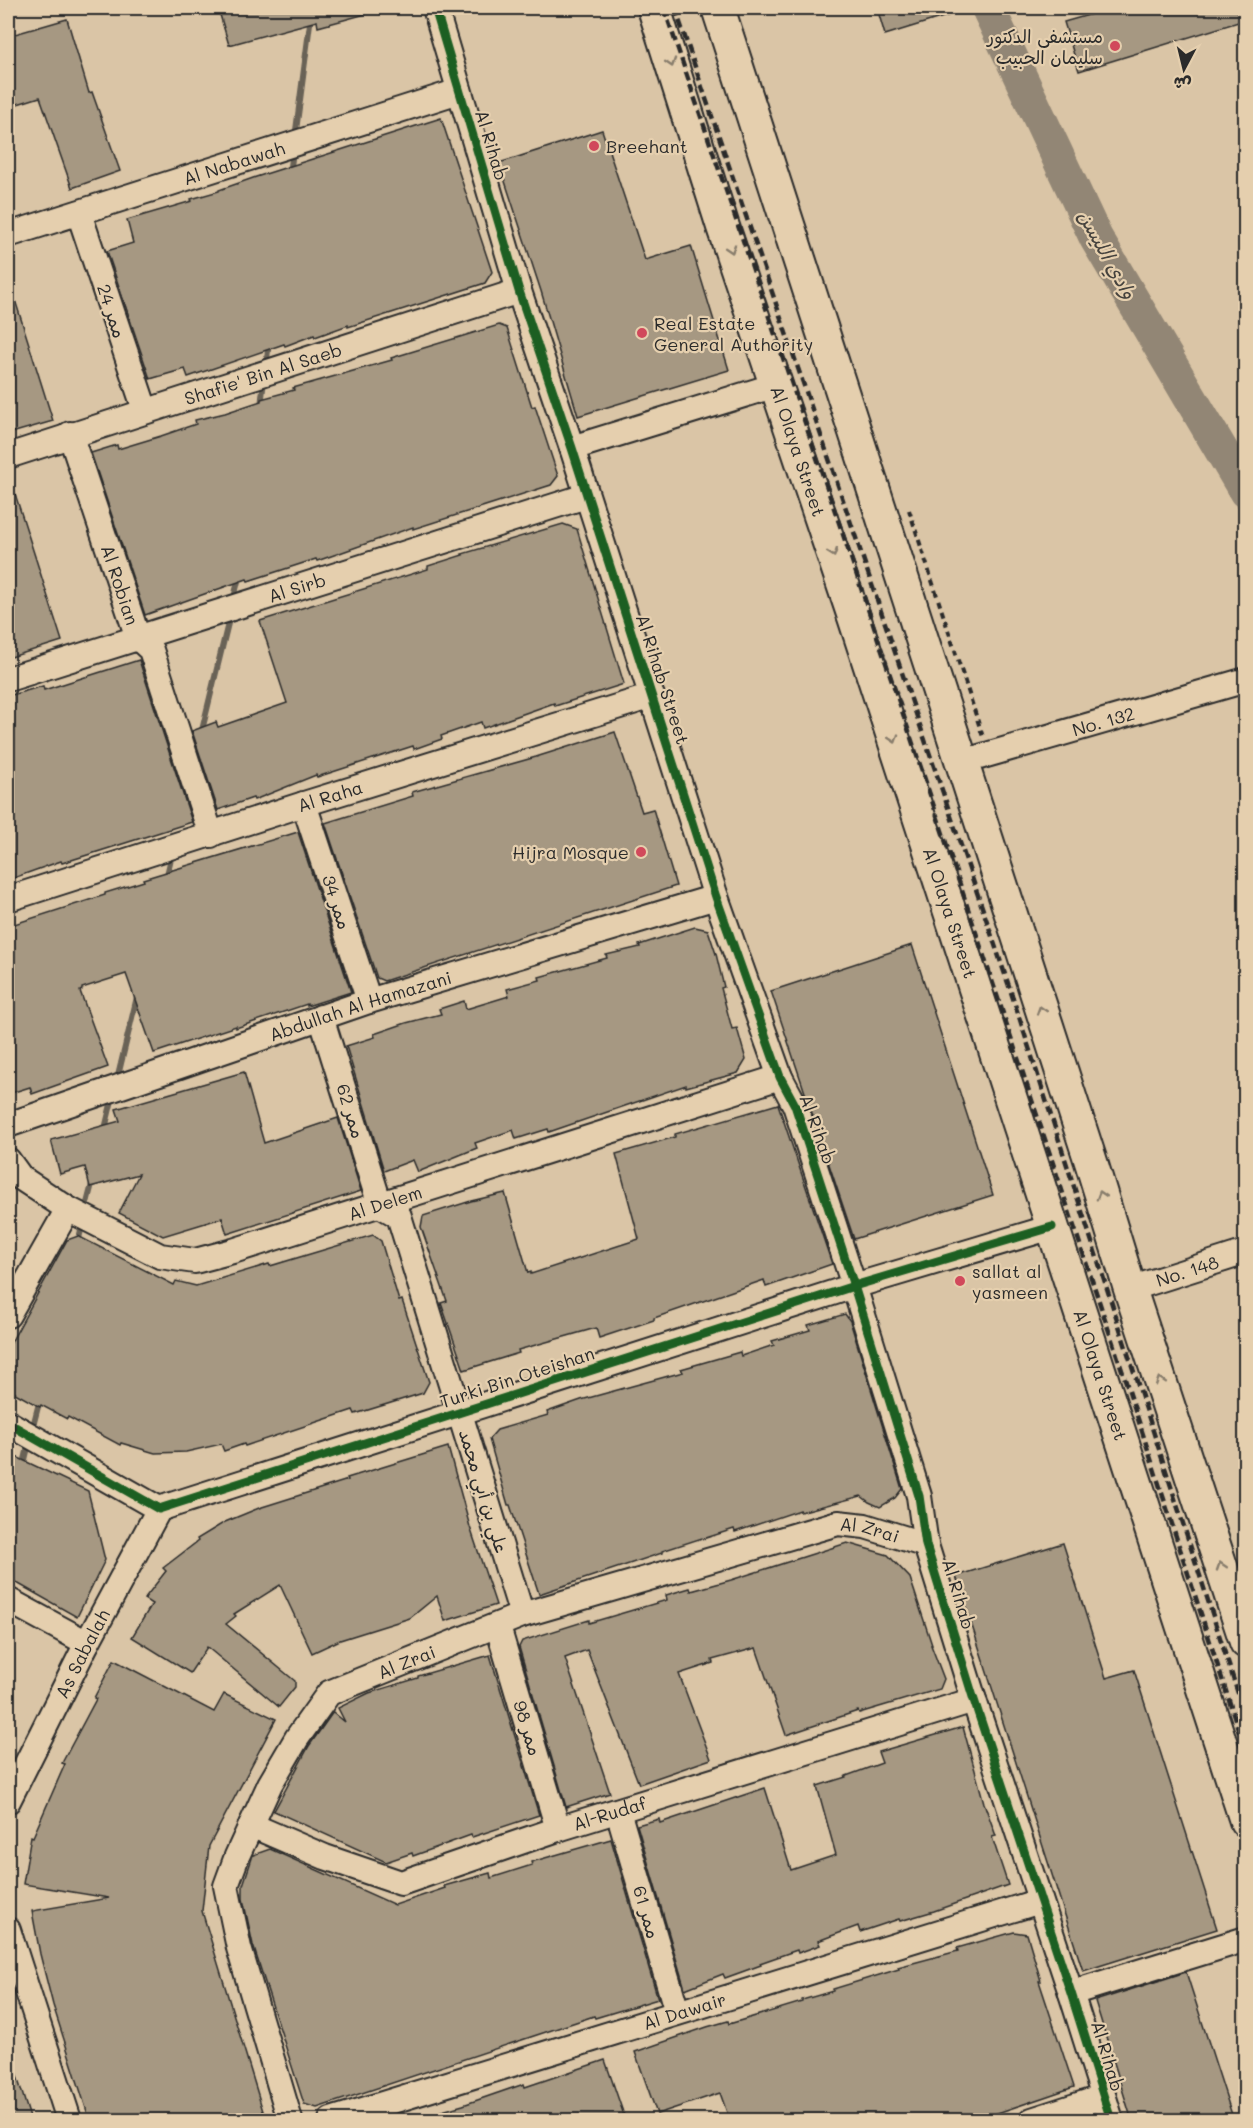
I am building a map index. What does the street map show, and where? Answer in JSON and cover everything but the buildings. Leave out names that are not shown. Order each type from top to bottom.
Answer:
[{"type":"main road","name":"Al Olaya Street","points":[[654,8],[1245,1821]]},
{"type":"main road","points":[[718,8],[1245,1642]]},
{"type":"street","name":"Al Rihab","points":[[435,8],[519,291]]},
{"type":"street","name":"Al Nabawah","points":[[8,235],[459,91]]},
{"type":"street","name":"ممر 24","points":[[79,213],[145,410]]},
{"type":"street","name":"Shafie' Bin Al Saeb","points":[[8,456],[70,434],[519,291]]},
{"type":"street","name":"Al Rihab Street","points":[[519,291],[572,448],[716,897],[780,1077]]},
{"type":"street","points":[[572,448],[776,385]]},
{"type":"street","name":"Al Robian","points":[[70,434],[138,638],[151,650],[212,835]]},
{"type":"street","name":"Al Sirb","points":[[8,679],[586,496]]},
{"type":"street","name":"No. 132","points":[[962,762],[1245,680]]},
{"type":"street","name":"Al Raha","points":[[8,899],[652,696]]},
{"type":"street","name":"ممر 34","points":[[304,804],[369,1001]]},
{"type":"street","name":"Abdullah Al Hamazani","points":[[8,1125],[369,1001],[716,897]]},
{"type":"street","name":"ممر 62","points":[[321,1017],[380,1205]]},
{"type":"street","name":"Al Rihab","points":[[780,1077],[795,1105],[854,1286],[919,1496],[926,1545],[1111,2121]]},
{"type":"street","name":"Al Delem","points":[[8,1160],[21,1178],[68,1209],[160,1256],[195,1261],[380,1205],[780,1077]]},
{"type":"street","name":"علي بن أبي محمد","points":[[380,1205],[399,1216],[522,1616]]},
{"type":"street","points":[[8,1315],[68,1209]]},
{"type":"street","name":"Turki Bin Oteishan","points":[[159,1509],[854,1286],[1052,1227]]},
{"type":"street","name":"No. 148","points":[[1130,1289],[1245,1252]]},
{"type":"street","points":[[8,1422],[159,1509]]},
{"type":"street","name":"As Sabalah","points":[[8,1801],[87,1643],[159,1509]]},
{"type":"street","name":"Al Zrai","points":[[290,2121],[239,1948],[226,1887],[270,1784],[297,1738],[329,1693],[522,1616],[838,1523],[865,1526],[926,1545]]},
{"type":"street","points":[[8,1600],[87,1643]]},
{"type":"street","name":"ممر 98","points":[[498,1627],[558,1829]]},
{"type":"street","name":"Al-Rudaf","points":[[251,1825],[326,1857],[401,1883],[558,1829],[974,1700]]},
{"type":"street","name":"ممر 61","points":[[618,1811],[677,2012]]},
{"type":"street","name":"Al Dawair","points":[[331,2121],[1040,1901]]},
{"type":"street","points":[[8,1930],[69,2121]]},
{"type":"street","points":[[1071,1993],[1245,1939]]},
{"type":"street","points":[[1032,2121],[1103,2097]]},
{"type":"path","points":[[8,12],[20,8]]},
{"type":"waterway","points":[[295,138],[312,8]]},
{"type":"waterway","name":"وادي الليسن","points":[[988,8],[1096,238],[1246,492]]},
{"type":"waterway","points":[[290,174],[293,151]]},
{"type":"waterway","points":[[266,367],[269,342]]},
{"type":"waterway","points":[[261,406],[264,380]]},
{"type":"waterway","points":[[233,602],[239,577]]},
{"type":"waterway","points":[[195,759],[230,615]]},
{"type":"waterway","points":[[166,879],[172,854]]},
{"type":"waterway","points":[[117,1080],[137,997]]},
{"type":"waterway","points":[[104,1133],[113,1096]]},
{"type":"waterway","points":[[85,1211],[93,1180]]},
{"type":"waterway","points":[[78,1243],[83,1221]]},
{"type":"waterway","points":[[32,1430],[40,1399]]},
{"type":"waterway","points":[[23,1468],[29,1443]]},
{"type":"railway","points":[[664,8],[852,561],[1128,1388],[1246,1753]]},
{"type":"railway","points":[[675,8],[1010,989],[1246,1718]]},
{"type":"cycle path","points":[[435,8],[519,291],[572,448],[716,897],[780,1077],[795,1105],[854,1286],[919,1496],[926,1545],[1111,2120]]},
{"type":"cycle path","points":[[8,1423],[159,1509],[854,1286],[1052,1227]]},
{"type":"place","name":"مستشفى الدكتور سليمان الحبيب","points":[[1115,46]]},
{"type":"place","name":"Breehant","points":[[594,146]]},
{"type":"place","name":"Real Estate General Authority","points":[[642,333]]},
{"type":"place","name":"Hijra Mosque","points":[[641,852]]},
{"type":"place","name":"sallat al yasmeen","points":[[960,1281]]}]
